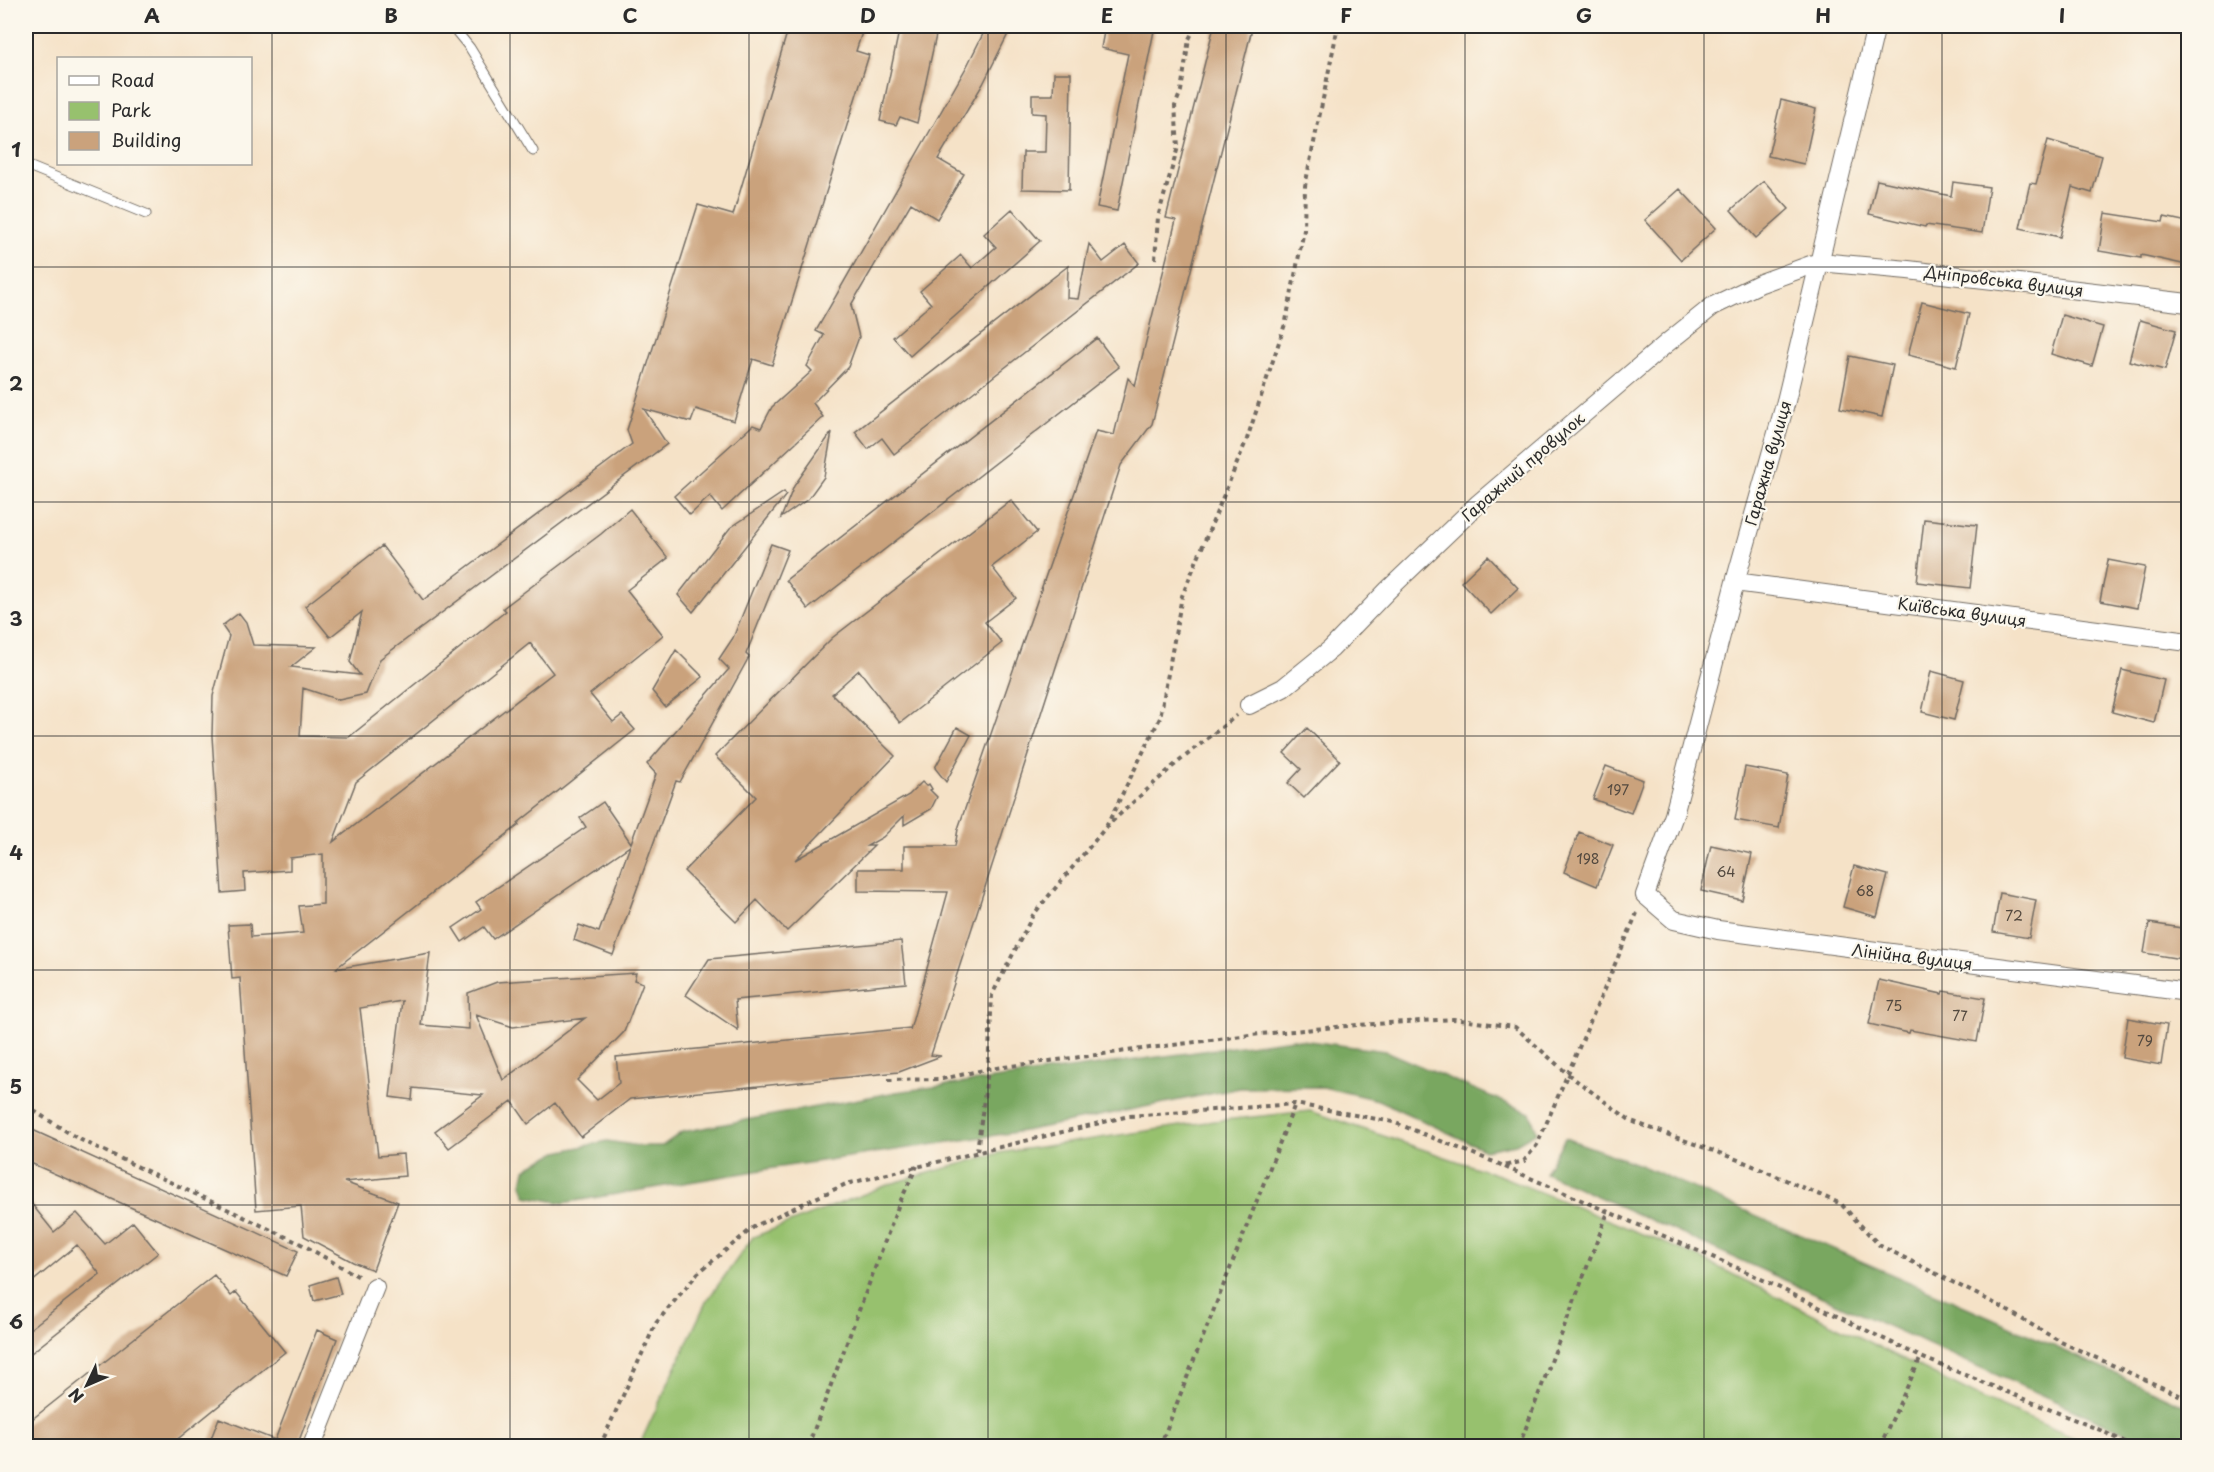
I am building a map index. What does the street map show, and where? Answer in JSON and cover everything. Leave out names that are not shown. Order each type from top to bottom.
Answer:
[{"type":"street","name":"Гаражна вулиця","points":[[1645,895],[1674,815],[1735,582],[1786,401],[1876,26]]},
{"type":"street","name":"Дніпровська вулиця","points":[[1819,262],[1908,270],[2188,303]]},
{"type":"street","name":"Гаражний провулок","points":[[1249,705],[1283,688],[1331,649],[1388,590],[1479,503],[1713,306],[1761,283],[1819,262]]},
{"type":"street","name":"Київська вулиця","points":[[1735,582],[2188,642]]},
{"type":"street","name":"Лінійна вулиця","points":[[1645,895],[1674,920],[1718,930],[2188,992]]},
{"type":"street","points":[[312,1446],[375,1287]]},
{"type":"lane","points":[[452,26],[470,48],[533,151]]},
{"type":"lane","points":[[26,165],[146,214]]},
{"type":"path","points":[[1155,259],[1158,216],[1178,147],[1175,106],[1187,63],[1189,39],[1196,26]]},
{"type":"path","points":[[1106,827],[1160,718],[1182,596],[1247,439],[1286,321],[1304,230],[1305,186],[1338,26]]},
{"type":"path","points":[[977,1151],[988,1070],[992,995],[1033,915],[1106,827],[1172,767],[1249,705]]},
{"type":"path","points":[[1504,1166],[1524,1161],[1537,1145],[1645,895]]},
{"type":"path","points":[[888,1080],[942,1079],[988,1070],[1250,1035],[1453,1019],[1515,1027],[1569,1075],[1631,1121],[1744,1161],[1842,1204],[1879,1245],[1998,1305],[2061,1342],[2188,1399]]},
{"type":"path","points":[[1160,1446],[1295,1104]]},
{"type":"path","points":[[600,1446],[656,1323],[698,1273],[755,1226],[846,1184],[1130,1116],[1295,1104],[1393,1122],[1504,1166],[1749,1273],[1921,1357],[2100,1430],[2133,1446]]},
{"type":"path","points":[[26,1106],[77,1138],[303,1245],[375,1287]]},
{"type":"path","points":[[808,1446],[899,1204],[917,1166]]},
{"type":"path","points":[[1519,1446],[1608,1212]]},
{"type":"path","points":[[1880,1446],[1921,1357]]},
{"type":"green space","points":[[1293,1039],[1385,1051],[1530,1113],[1537,1132],[1516,1144],[1485,1150],[1378,1100],[1323,1087],[1240,1088],[1024,1131],[774,1168],[563,1203],[526,1196],[522,1184],[525,1170],[537,1162],[558,1152],[607,1141],[639,1146],[662,1146],[682,1132],[896,1092]]},
{"type":"green space","points":[[1310,1111],[1501,1176],[1696,1256],[1979,1397],[2093,1446],[639,1446],[706,1302],[753,1237],[890,1184],[999,1153],[1214,1121]]},
{"type":"green space","points":[[1565,1138],[1640,1165],[1992,1318],[2188,1407],[2188,1446],[2151,1446],[2131,1435],[1545,1173]]},
{"type":"building","points":[[789,26],[864,26],[856,51],[869,55],[772,365],[753,359],[734,421],[696,409],[691,422],[644,409],[667,444],[380,659],[366,694],[339,700],[303,688],[300,736],[349,737],[506,611],[503,608],[601,534],[630,509],[668,558],[627,590],[663,635],[590,694],[613,722],[622,715],[635,730],[518,823],[519,825],[335,969],[430,953],[421,1025],[469,1029],[468,993],[497,982],[636,973],[634,980],[643,983],[624,1032],[577,1080],[597,1100],[619,1083],[616,1057],[910,1028],[910,1030],[948,892],[858,891],[858,869],[904,869],[904,846],[955,846],[958,829],[1096,431],[1114,435],[1128,378],[1135,386],[1176,220],[1166,218],[1214,26],[1238,26],[1252,29],[1152,424],[1121,465],[931,1055],[941,1056],[899,1072],[630,1099],[581,1137],[555,1103],[528,1124],[512,1101],[449,1148],[435,1131],[483,1095],[413,1088],[412,1100],[390,1097],[402,1001],[360,1008],[378,1156],[403,1154],[405,1176],[344,1182],[398,1202],[373,1270],[304,1236],[301,1206],[256,1210],[240,978],[232,979],[228,925],[250,924],[251,937],[303,933],[299,906],[323,904],[323,854],[290,858],[290,870],[244,873],[245,891],[222,893],[212,736],[213,696],[229,636],[222,626],[239,613],[246,622],[253,645],[316,647],[291,667],[360,675],[350,662],[362,612],[330,637],[305,606],[382,546],[423,600],[632,444],[627,430],[698,205],[733,215]],"holes":[[[530,643],[553,673],[333,842],[356,782]],[[476,1015],[513,1027],[585,1018],[503,1080]]]},
{"type":"building","points":[[900,26],[938,26],[917,123],[900,117],[896,125],[880,121]]},
{"type":"building","points":[[987,26],[1012,26],[983,84],[938,159],[964,174],[937,219],[911,203],[851,305],[859,337],[848,367],[813,403],[823,417],[722,511],[710,496],[690,515],[674,496],[753,425],[761,428],[772,407],[812,371],[807,366],[824,335],[816,331],[967,66]]},
{"type":"building","points":[[1105,26],[1155,26],[1117,211],[1097,207],[1128,54],[1101,48]]},
{"type":"building","points":[[1054,73],[1071,73],[1069,190],[1022,189],[1023,152],[1045,152],[1046,114],[1032,113],[1032,95],[1053,95]]},
{"type":"building","points":[[1781,100],[1816,109],[1804,164],[1768,156]]},
{"type":"building","points":[[2048,140],[2102,156],[2092,193],[2072,187],[2060,237],[2020,228],[2030,183],[2036,184]]},
{"type":"building","points":[[1877,180],[1951,196],[1953,182],[1989,187],[1982,233],[1926,225],[1925,227],[1869,214]]},
{"type":"building","points":[[1764,181],[1789,209],[1756,238],[1731,210]]},
{"type":"building","points":[[1680,189],[1716,228],[1681,260],[1645,220]]},
{"type":"building","points":[[1012,209],[1040,241],[910,356],[893,337],[931,304],[920,291],[961,255],[972,268],[996,247],[984,234]]},
{"type":"building","points":[[2105,213],[2163,222],[2164,217],[2188,222],[2187,265],[2141,255],[2141,258],[2099,251]]},
{"type":"building","points":[[1089,244],[1103,262],[1125,245],[1139,263],[894,454],[882,438],[868,449],[855,432],[1068,266],[1067,298],[1078,299]]},
{"type":"building","points":[[1922,302],[1969,314],[1956,367],[1908,355]]},
{"type":"building","points":[[2062,315],[2103,327],[2092,366],[2051,354]]},
{"type":"building","points":[[2140,320],[2176,330],[2165,370],[2129,361]]},
{"type":"building","points":[[1097,338],[1119,367],[808,609],[786,580]]},
{"type":"building","points":[[1850,356],[1893,365],[1882,417],[1840,408]]},
{"type":"building","points":[[832,432],[824,477],[808,499],[781,518],[794,486]]},
{"type":"building","points":[[784,492],[786,495],[693,612],[678,595],[730,528]]},
{"type":"building","points":[[1011,500],[1037,532],[992,567],[1016,598],[985,622],[1002,643],[900,723],[859,670],[832,694],[895,756],[795,860],[909,795],[922,782],[926,786],[929,784],[932,789],[930,790],[937,797],[931,809],[904,825],[904,816],[883,837],[867,846],[874,846],[787,931],[757,900],[736,922],[684,871],[756,797],[715,756],[832,638]]},
{"type":"building","points":[[1924,519],[1977,525],[1970,588],[1917,582]]},
{"type":"building","points":[[771,544],[788,550],[746,654],[749,657],[680,782],[676,781],[613,955],[574,940],[579,925],[599,932],[630,846],[493,939],[484,927],[462,942],[453,928],[481,909],[476,902],[586,827],[580,818],[603,802],[631,843],[656,774],[647,764],[729,669],[719,659],[733,638]]},
{"type":"building","points":[[1488,556],[1518,588],[1491,614],[1461,582]]},
{"type":"building","points":[[2108,560],[2145,567],[2137,608],[2100,601]]},
{"type":"building","points":[[676,650],[703,677],[665,707],[652,691]]},
{"type":"building","points":[[2122,670],[2164,680],[2154,723],[2112,712]]},
{"type":"building","points":[[1931,671],[1964,680],[1954,720],[1922,712]]},
{"type":"building","points":[[957,727],[971,735],[946,782],[935,768]]},
{"type":"building","points":[[1307,728],[1340,760],[1304,798],[1288,783],[1301,769],[1284,753]]},
{"type":"building","points":[[1606,766],[1643,780],[1631,813],[1593,799]]},
{"type":"building","points":[[1745,767],[1788,775],[1779,828],[1735,820]]},
{"type":"building","points":[[1579,832],[1613,845],[1597,886],[1564,872]]},
{"type":"building","points":[[1711,845],[1752,854],[1742,900],[1701,891]]},
{"type":"building","points":[[1854,866],[1888,875],[1877,917],[1843,907]]},
{"type":"building","points":[[2000,893],[2036,900],[2029,938],[1993,932]]},
{"type":"building","points":[[2149,923],[2188,929],[2188,960],[2144,953]]},
{"type":"building","points":[[901,941],[906,983],[735,1000],[738,1030],[686,995],[709,959]]},
{"type":"building","points":[[1879,980],[1942,994],[1943,991],[1985,998],[1977,1042],[1910,1030],[1909,1033],[1869,1024]]},
{"type":"building","points":[[2128,1018],[2167,1025],[2161,1065],[2122,1058]]},
{"type":"building","points":[[26,1127],[298,1251],[286,1276],[26,1161]]},
{"type":"building","points":[[26,1197],[54,1232],[77,1213],[105,1244],[133,1222],[158,1253],[26,1357],[26,1332],[100,1274],[77,1245],[26,1287]]},
{"type":"building","points":[[214,1275],[231,1296],[236,1292],[285,1352],[169,1446],[26,1446],[26,1424]]},
{"type":"building","points":[[336,1277],[341,1294],[314,1301],[310,1285]]},
{"type":"building","points":[[317,1330],[337,1339],[297,1446],[208,1446],[219,1418],[275,1440]]}]
